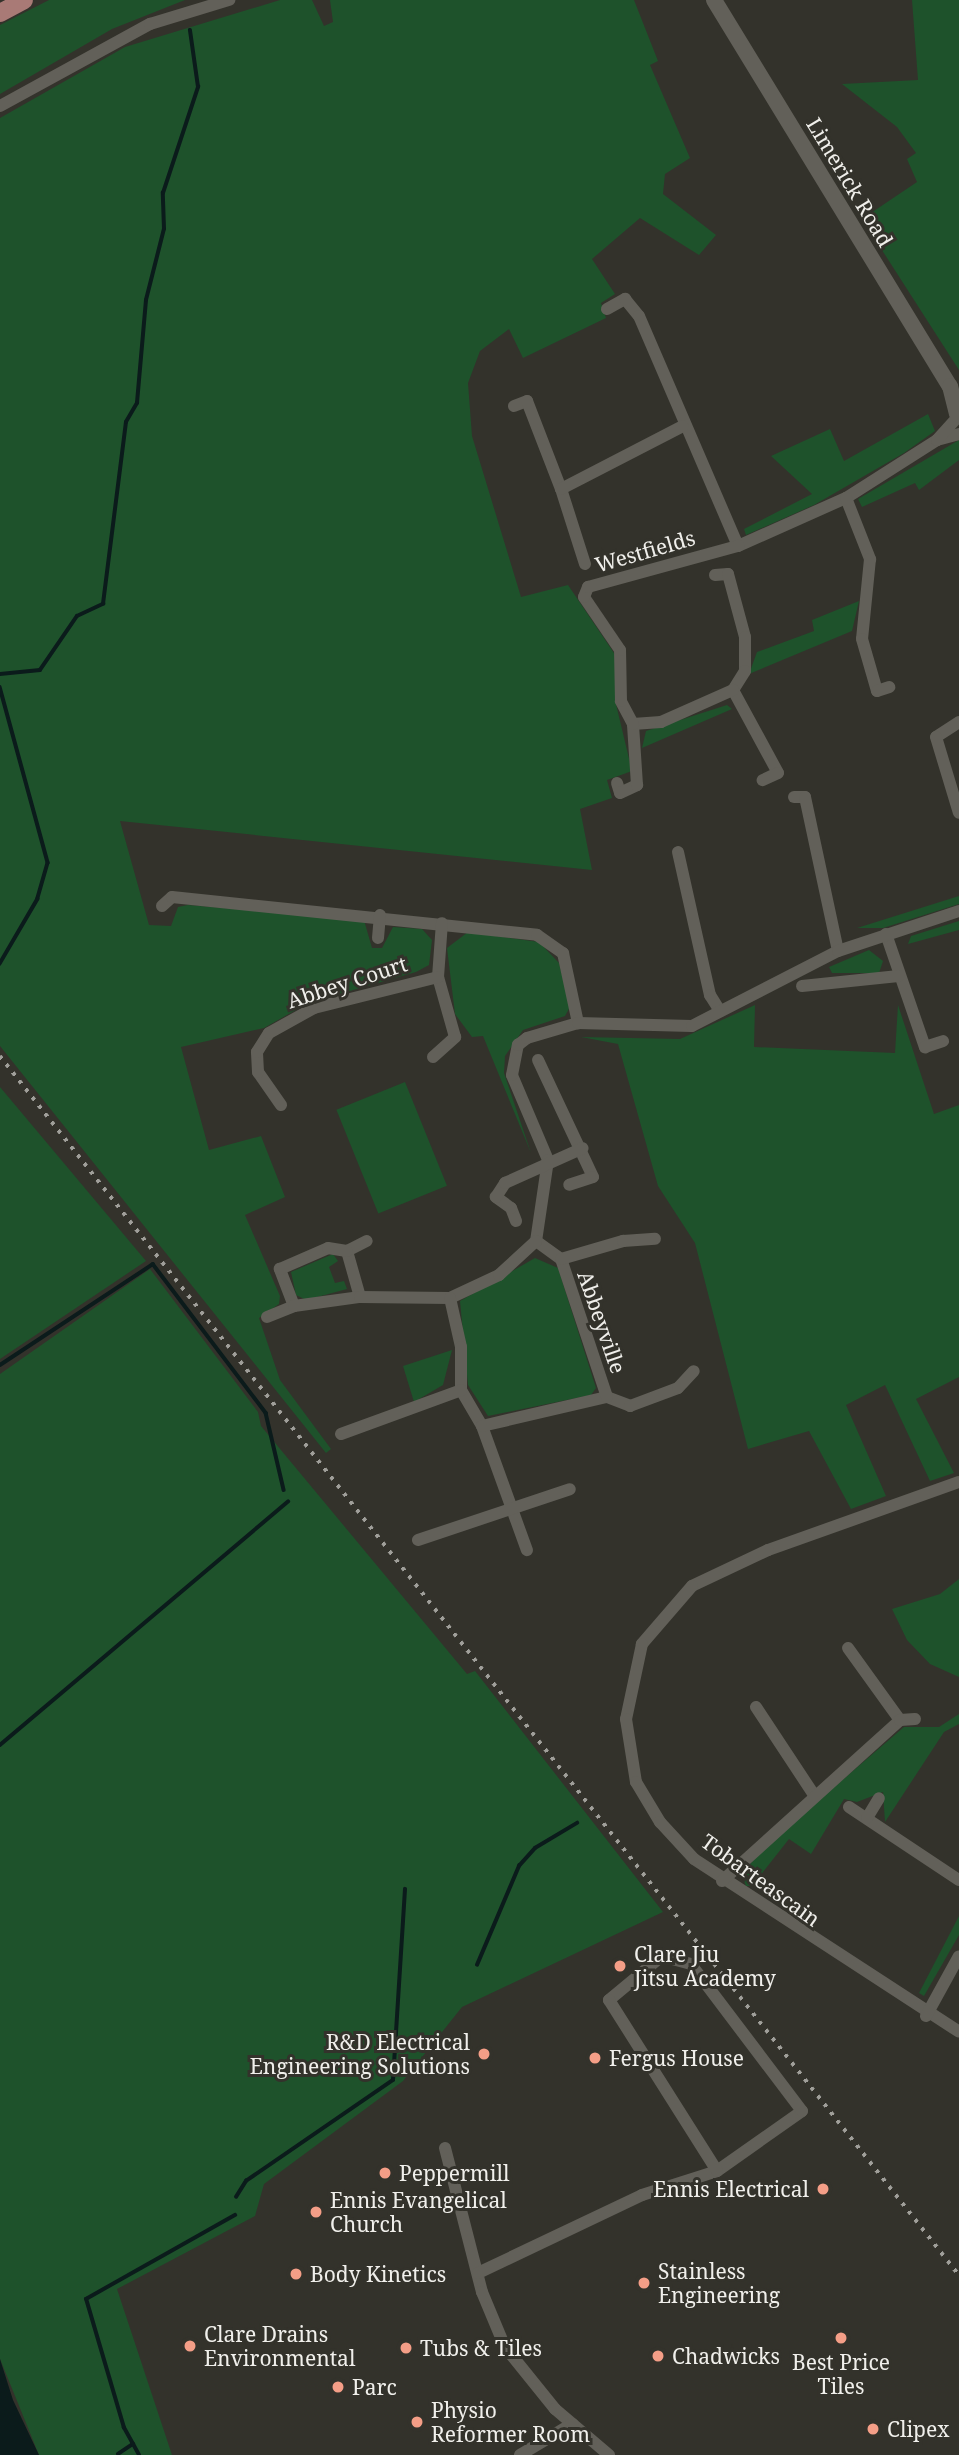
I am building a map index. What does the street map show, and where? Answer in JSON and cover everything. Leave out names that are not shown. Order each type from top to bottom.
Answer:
[{"type":"main road","points":[[0,13],[24,0]]},
{"type":"main road","name":"Limerick Road","points":[[714,0],[955,390],[958,421]]},
{"type":"street","points":[[0,106],[150,24],[229,0]]},
{"type":"street","points":[[607,309],[625,299],[639,316],[683,426],[704,457],[738,546]]},
{"type":"street","name":"Westfields","points":[[514,406],[527,401],[561,489],[585,564]]},
{"type":"street","name":"Westfields","points":[[617,783],[620,793],[637,785],[633,724],[621,701],[620,650],[584,597],[588,587],[738,546],[846,498],[937,440],[958,421]]},
{"type":"street","points":[[561,489],[683,426]]},
{"type":"street","points":[[846,498],[870,559],[862,639],[877,691],[889,687]]},
{"type":"street","name":"Westfields","points":[[715,575],[728,574],[745,637],[745,671],[733,691]]},
{"type":"street","points":[[633,724],[661,722],[733,691],[779,773],[763,780]]},
{"type":"street","points":[[959,722],[936,737],[959,813]]},
{"type":"street","points":[[793,797],[805,797],[838,951]]},
{"type":"street","points":[[678,852],[710,995],[720,1011]]},
{"type":"street","points":[[162,906],[172,897],[380,915],[537,935],[563,953],[578,1023]]},
{"type":"street","points":[[267,1317],[294,1306],[360,1297],[450,1298],[499,1275],[536,1241],[548,1160],[512,1061],[527,1038],[578,1023],[677,1029],[720,1011],[838,951],[959,911]]},
{"type":"street","name":"Abbey Court","points":[[378,938],[380,915]]},
{"type":"street","name":"Abbey Court","points":[[433,1057],[455,1037],[438,977],[442,923]]},
{"type":"street","points":[[886,934],[898,976],[925,1047],[943,1041]]},
{"type":"street","points":[[802,986],[898,976]]},
{"type":"street","name":"Abbey Court","points":[[281,1105],[258,1072],[257,1052],[269,1033],[314,1008],[438,977]]},
{"type":"street","points":[[538,1060],[583,1148],[593,1177],[569,1185]]},
{"type":"street","points":[[516,1221],[512,1208],[496,1197],[505,1183],[548,1160],[583,1148]]},
{"type":"street","name":"Abbeyville","points":[[561,1259],[623,1241],[655,1239]]},
{"type":"street","points":[[294,1306],[279,1269],[328,1248],[347,1251],[367,1241]]},
{"type":"street","name":"Abbeyville","points":[[536,1241],[561,1259],[607,1397]]},
{"type":"street","points":[[347,1251],[360,1297]]},
{"type":"street","points":[[450,1298],[461,1346],[461,1390],[482,1426],[509,1507],[527,1550]]},
{"type":"street","name":"Abbeyville","points":[[482,1426],[607,1397],[630,1406],[678,1388],[694,1371]]},
{"type":"street","points":[[341,1434],[461,1390]]},
{"type":"street","name":"Tobarteascain","points":[[959,1482],[721,1570],[692,1586],[655,1623],[634,1662],[627,1698],[636,1782],[666,1829],[722,1881],[926,2016],[959,2032]]},
{"type":"street","points":[[418,1541],[509,1507],[570,1489]]},
{"type":"street","points":[[848,1648],[900,1720]]},
{"type":"street","points":[[756,1707],[814,1796]]},
{"type":"street","points":[[722,1881],[900,1720],[915,1719]]},
{"type":"street","points":[[867,1818],[879,1798]]},
{"type":"street","points":[[849,1807],[959,1880]]},
{"type":"street","points":[[478,2273],[642,2195],[717,2171],[802,2111],[691,1965],[662,1956],[609,2000],[717,2171]]},
{"type":"street","points":[[926,2016],[959,1956]]},
{"type":"street","points":[[445,2148],[478,2273],[506,2347],[572,2424],[609,2455]]},
{"type":"street","points":[[520,2455],[572,2424]]},
{"type":"green space","points":[[49,0],[185,0],[112,29],[0,94],[0,25]]},
{"type":"green space","points":[[280,0],[312,0],[324,26],[333,22],[330,0],[634,0],[658,61],[650,65],[690,158],[665,174],[663,194],[716,235],[699,255],[640,218],[592,259],[615,294],[601,303],[606,318],[523,358],[509,329],[480,351],[468,383],[472,436],[521,597],[568,585],[616,656],[615,700],[632,771],[607,780],[612,798],[580,809],[592,870],[120,821],[149,925],[171,926],[178,907],[188,905],[364,920],[372,948],[382,948],[393,927],[422,929],[432,940],[429,965],[416,972],[308,1003],[264,1028],[181,1047],[209,1150],[261,1136],[285,1197],[245,1215],[280,1296],[279,1304],[259,1318],[280,1380],[331,1449],[326,1453],[0,1046],[0,118],[125,47]]},
{"type":"green space","points":[[912,0],[959,0],[959,370],[862,219],[917,182],[907,159],[916,153],[897,127],[842,84],[918,80]]},
{"type":"green space","points":[[928,414],[935,431],[904,453],[814,505],[746,535],[744,529],[812,494],[771,456],[830,429],[844,461]]},
{"type":"green space","points":[[959,440],[959,460],[919,490],[915,483],[862,507],[858,499]]},
{"type":"green space","points":[[859,601],[852,631],[749,674],[757,652],[814,631],[812,620]]},
{"type":"green space","points":[[727,705],[732,709],[642,748],[646,731]]},
{"type":"green space","points":[[959,896],[959,904],[883,928],[857,928]]},
{"type":"green space","points":[[959,921],[959,930],[908,944],[911,936]]},
{"type":"green space","points":[[468,932],[539,942],[559,963],[570,1007],[565,1016],[523,1030],[505,1056],[504,1073],[531,1153],[483,1036],[472,1037],[455,1014],[447,948]]},
{"type":"green space","points":[[869,950],[883,961],[879,973],[832,973],[829,967]]},
{"type":"green space","points":[[755,1005],[754,1047],[895,1053],[898,1005],[934,1114],[959,1105],[959,1377],[916,1399],[954,1473],[930,1481],[885,1385],[846,1405],[886,1496],[851,1509],[809,1431],[748,1449],[695,1243],[658,1186],[618,1044],[581,1037],[680,1039]]},
{"type":"green space","points":[[405,1082],[447,1186],[378,1214],[336,1110]]},
{"type":"green space","points":[[0,1087],[146,1261],[0,1359]]},
{"type":"green space","points":[[333,1254],[338,1261],[329,1267],[335,1283],[344,1281],[347,1289],[306,1300],[296,1295],[291,1272]]},
{"type":"green space","points":[[535,1258],[558,1268],[596,1388],[591,1395],[488,1416],[468,1385],[460,1301]]},
{"type":"green space","points":[[150,1269],[258,1412],[261,1426],[467,1674],[475,1671],[663,1912],[462,2007],[403,2081],[264,2184],[255,2216],[117,2289],[172,2455],[39,2455],[0,2359],[0,1374]]},
{"type":"green space","points":[[452,1350],[443,1385],[414,1402],[403,1366]]},
{"type":"green space","points":[[959,1579],[959,1677],[930,1664],[907,1640],[892,1609],[940,1594]]},
{"type":"green space","points":[[959,1714],[959,1724],[944,1732],[885,1822],[883,1792],[857,1802],[844,1799],[811,1854],[789,1839],[752,1886],[746,1886],[741,1873],[782,1832],[904,1727],[939,1727]]},
{"type":"green space","points":[[959,1916],[959,1935],[924,1996],[919,1993]]},
{"type":"shaded area","points":[[0,2359],[13,2400],[39,2455],[0,2455]]},
{"type":"waterway","points":[[0,674],[40,670],[77,616],[103,604],[126,422],[137,403],[146,300],[164,229],[163,193],[198,87],[190,31]]},
{"type":"waterway","points":[[0,687],[48,863],[38,899],[0,964]]},
{"type":"waterway","points":[[0,1365],[153,1264],[266,1413],[284,1490]]},
{"type":"waterway","points":[[0,1745],[288,1502]]},
{"type":"waterway","points":[[477,1965],[519,1866],[535,1848],[577,1823]]},
{"type":"waterway","points":[[236,2197],[246,2181],[393,2080],[405,1889]]},
{"type":"waterway","points":[[139,2455],[124,2428],[86,2299],[235,2215]]},
{"type":"waterway","points":[[118,2454],[133,2444]]},
{"type":"railway","points":[[0,1056],[959,2275]]},
{"type":"place","name":"Clare Jiu Jitsu Academy","points":[[620,1966]]},
{"type":"place","name":"R&D Electrical Engineering Solutions","points":[[484,2054]]},
{"type":"place","name":"Fergus House","points":[[595,2058]]},
{"type":"place","name":"Peppermill","points":[[385,2173]]},
{"type":"place","name":"Ennis Electrical","points":[[823,2189]]},
{"type":"place","name":"Ennis Evangelical Church","points":[[316,2212]]},
{"type":"place","name":"Body Kinetics","points":[[296,2274]]},
{"type":"place","name":"Stainless Engineering","points":[[644,2283]]},
{"type":"place","name":"Best Price Tiles","points":[[841,2338]]},
{"type":"place","name":"Clare Drains Environmental","points":[[190,2346]]},
{"type":"place","name":"Tubs & Tiles","points":[[406,2348]]},
{"type":"place","name":"Chadwicks","points":[[658,2356]]},
{"type":"place","name":"Parc","points":[[338,2387]]},
{"type":"place","name":"Physio Reformer Room","points":[[417,2422]]},
{"type":"place","name":"Clipex","points":[[873,2429]]}]
